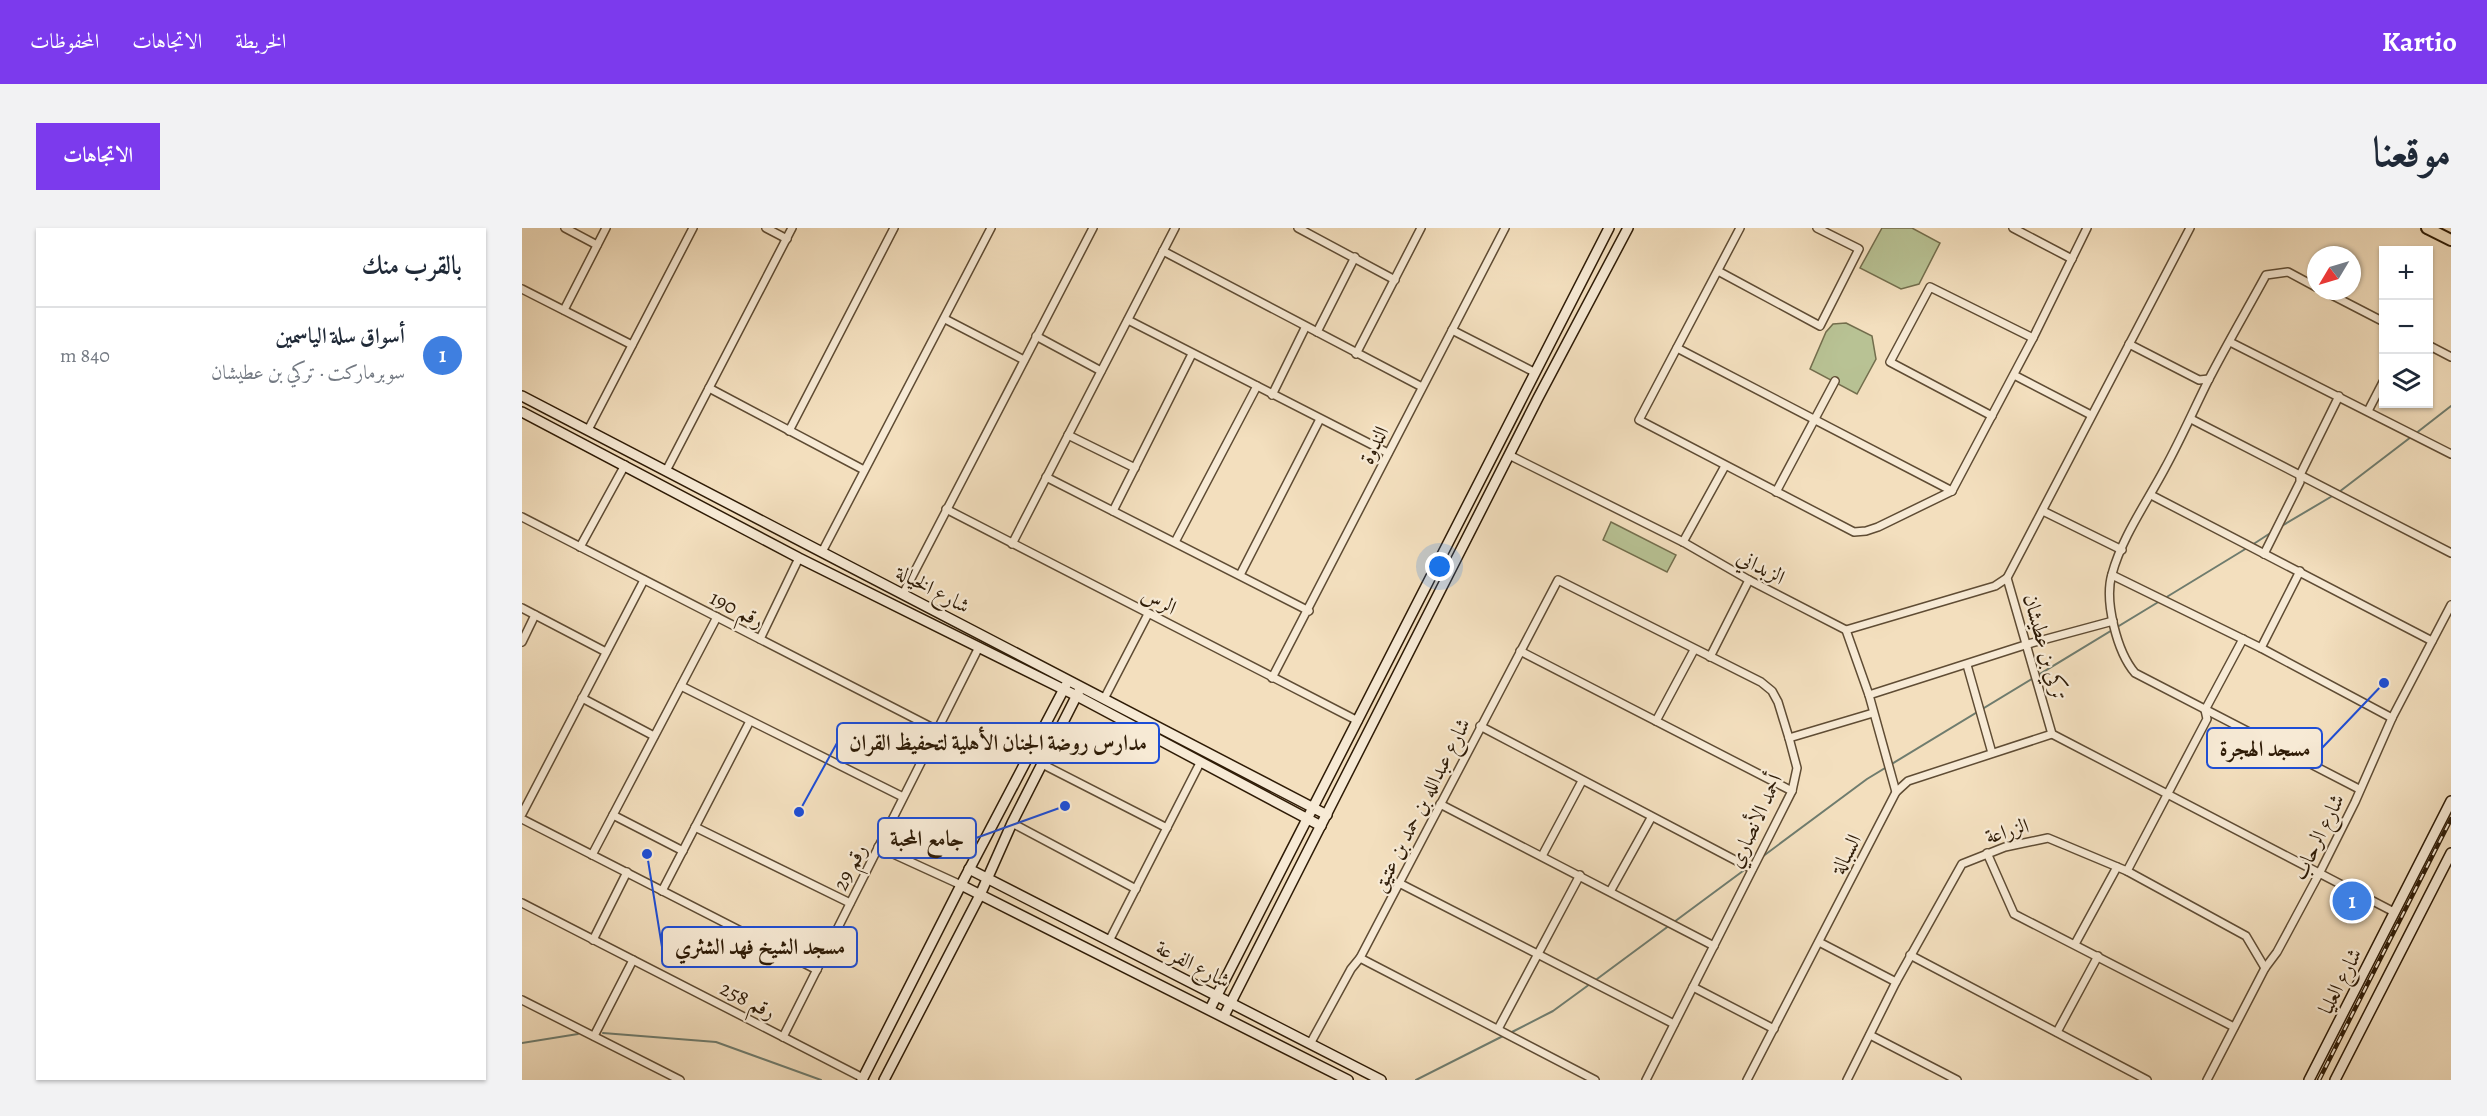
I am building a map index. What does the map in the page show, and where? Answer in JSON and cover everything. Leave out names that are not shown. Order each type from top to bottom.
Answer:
[{"type":"main road","points":[[2427,228],[2451,240]]},
{"type":"street","points":[[565,228],[597,245]]},
{"type":"street","points":[[564,310],[606,228]]},
{"type":"street","points":[[588,430],[693,228]]},
{"type":"street","points":[[766,228],[787,239]]},
{"type":"street","points":[[666,471],[792,228]]},
{"type":"street","points":[[789,430],[894,228]]},
{"type":"street","points":[[822,552],[991,228]]},
{"type":"street","points":[[903,594],[1093,228]]},
{"type":"street","points":[[1012,544],[1175,228]]},
{"type":"street","points":[[1298,228],[1395,279]]},
{"type":"street","points":[[1356,354],[1421,228]]},
{"type":"street","name":"الندوة","points":[[1272,678],[1309,611],[1505,228]]},
{"type":"street","points":[[1210,1010],[1609,228]]},
{"type":"street","points":[[1224,1016],[1509,455],[1628,228]]},
{"type":"street","points":[[1740,228],[1638,420],[1854,532],[1878,527],[1952,490],[2014,375],[2087,228]]},
{"type":"street","points":[[1718,271],[1820,326],[1859,249],[1817,228]]},
{"type":"street","points":[[2013,228],[2072,259]]},
{"type":"street","name":"تركي بن عطيشان","points":[[2190,228],[2007,578],[2028,644],[2052,734],[2394,912]]},
{"type":"street","points":[[1163,251],[1305,328],[1317,332],[1422,387]]},
{"type":"street","points":[[1317,332],[1354,257]]},
{"type":"street","points":[[2307,282],[2288,272],[2266,275],[2209,379],[2191,419],[2122,550],[2112,575],[2109,598],[2113,621],[2126,661],[2135,673],[2359,789]]},
{"type":"street","points":[[1992,416],[1890,362],[1930,287],[2033,338]]},
{"type":"street","points":[[522,289],[632,345]]},
{"type":"street","points":[[2341,300],[2379,319]]},
{"type":"street","points":[[945,319],[1024,360]]},
{"type":"street","points":[[1128,320],[1388,453]]},
{"type":"street","points":[[1272,395],[1305,328]]},
{"type":"street","points":[[1452,330],[1534,372]]},
{"type":"street","points":[[1036,336],[1101,371]]},
{"type":"street","points":[[2230,342],[2451,454]]},
{"type":"street","points":[[2129,344],[2199,380],[2209,379]]},
{"type":"street","points":[[1677,348],[1952,490]]},
{"type":"street","points":[[2433,348],[2451,357]]},
{"type":"street","points":[[1113,511],[1192,354]]},
{"type":"street","points":[[2014,375],[2091,415]]},
{"type":"street","points":[[1776,492],[1835,381]]},
{"type":"street","points":[[1175,543],[1257,386]]},
{"type":"street","points":[[709,388],[864,470]]},
{"type":"street","points":[[2368,411],[2379,390]]},
{"type":"street","name":"شارع الخيالة","points":[[522,396],[1046,668],[1077,696],[1099,709],[1321,826]]},
{"type":"street","points":[[2264,554],[2339,396]]},
{"type":"street","name":"شارع الخيالة","points":[[522,412],[799,558],[1040,677],[1066,685],[1082,686],[1327,815]]},
{"type":"street","points":[[1240,575],[1320,419]]},
{"type":"street","points":[[2191,419],[2451,553]]},
{"type":"street","points":[[1068,435],[1135,468]]},
{"type":"street","name":"الزبداني","points":[[1509,455],[1683,542],[1749,580],[1846,630]]},
{"type":"street","points":[[580,547],[625,465]]},
{"type":"street","points":[[1683,542],[1725,466]]},
{"type":"street","points":[[1046,477],[1309,611]]},
{"type":"street","points":[[2151,495],[2432,641]]},
{"type":"street","name":"الرس","points":[[946,509],[1359,721]]},
{"type":"street","points":[[2043,511],[2122,550]]},
{"type":"street","points":[[740,526],[748,527],[752,524],[754,520],[748,513]]},
{"type":"street","name":"رقم 190","points":[[522,517],[937,730]]},
{"type":"street","points":[[773,543],[765,534],[768,530],[784,532]]},
{"type":"street","points":[[760,639],[799,558]]},
{"type":"street","points":[[2261,648],[2300,572]]},
{"type":"street","points":[[2112,575],[2261,648],[2392,718]]},
{"type":"street","points":[[2007,578],[1995,586],[1846,630],[1869,695],[1896,792],[1908,781],[2052,734]]},
{"type":"street","points":[[522,814],[644,580]]},
{"type":"street","name":"أحمد الأنصاري","points":[[1558,580],[1761,682],[1772,691],[1778,702],[1797,768],[1792,791],[1646,1080]]},
{"type":"street","name":"شارع عبدالله بن حمد بن عتيق","points":[[1310,1044],[1351,969],[1360,958],[1558,580]]},
{"type":"street","points":[[1710,657],[1749,580]]},
{"type":"street","name":"شارع الرحاب","points":[[2207,1080],[2265,968],[2277,952],[2320,872],[2355,802],[2392,718],[2451,605]]},
{"type":"street","points":[[522,609],[606,652]]},
{"type":"street","points":[[1099,709],[1090,697],[1103,698],[1148,614]]},
{"type":"street","points":[[522,642],[535,615]]},
{"type":"street","points":[[592,855],[717,617]]},
{"type":"street","points":[[1869,695],[2028,644],[2113,621]]},
{"type":"street","points":[[2127,871],[2207,719],[2205,710],[2242,639]]},
{"type":"street","name":"رقم 29","points":[[783,1037],[979,647]]},
{"type":"street","points":[[1656,721],[1694,650]]},
{"type":"street","points":[[1520,651],[1792,791]]},
{"type":"street","points":[[1967,665],[1992,753]]},
{"type":"street","points":[[1040,677],[1056,684],[1058,678],[1046,668]]},
{"type":"street","points":[[862,1079],[1066,685]]},
{"type":"street","points":[[681,686],[903,797]]},
{"type":"street","points":[[884,1080],[980,895],[1012,823],[1082,686]]},
{"type":"street","points":[[582,698],[654,736]]},
{"type":"street","points":[[1789,738],[1874,713]]},
{"type":"street","points":[[662,891],[750,721]]},
{"type":"street","points":[[1480,726],[1651,818],[1752,869]]},
{"type":"street","points":[[1109,941],[1200,763]]},
{"type":"street","points":[[1042,764],[1167,828]]},
{"type":"street","points":[[1542,856],[1582,781]]},
{"type":"street","name":"السبالة","points":[[1747,1080],[1896,792]]},
{"type":"street","points":[[1285,807],[1295,806],[1295,798]]},
{"type":"street","name":"شارع العليا","points":[[2309,1080],[2451,801]]},
{"type":"street","points":[[1440,804],[1611,890],[1714,946]]},
{"type":"street","points":[[613,815],[683,851]]},
{"type":"street","points":[[1611,890],[1651,818]]},
{"type":"street","points":[[522,819],[817,970]]},
{"type":"street","points":[[1012,823],[1136,889]]},
{"type":"street","points":[[695,826],[850,903]]},
{"type":"street","name":"الزراعة","points":[[1847,1080],[1910,955],[1962,864],[1987,853],[2048,837],[2127,871],[2246,936],[2265,968]]},
{"type":"street","points":[[878,847],[961,885]]},
{"type":"street","points":[[978,853],[975,866],[984,870],[994,862]]},
{"type":"street","points":[[1987,853],[2014,914],[2234,1027]]},
{"type":"street","name":"شارع العليا","points":[[2335,1080],[2451,853]]},
{"type":"street","points":[[2075,944],[2117,867]]},
{"type":"street","name":"شارع الفرعة","points":[[969,869],[1381,1080]]},
{"type":"street","points":[[593,940],[627,872]]},
{"type":"street","points":[[1498,1029],[1580,875]]},
{"type":"street","points":[[1399,883],[1538,952],[1674,1024]]},
{"type":"street","name":"شارع الفرعة","points":[[961,885],[1347,1080]]},
{"type":"street","points":[[955,897],[963,889],[972,893],[973,907]]},
{"type":"street","name":"رقم 258","points":[[522,903],[862,1079]]},
{"type":"street","points":[[1820,942],[1896,982]]},
{"type":"street","points":[[1910,955],[2147,1080]]},
{"type":"street","points":[[2057,1032],[2098,956]]},
{"type":"street","points":[[1360,958],[1595,1080]]},
{"type":"street","points":[[594,1036],[633,960]]},
{"type":"street","points":[[1227,973],[1224,986],[1226,989],[1231,990],[1242,979]]},
{"type":"street","points":[[1693,987],[1774,1029]]},
{"type":"street","points":[[522,1000],[680,1080]]},
{"type":"street","points":[[1870,1035],[1957,1080]]},
{"type":"green space","points":[[1882,228],[1912,228],[1940,243],[1919,284],[1901,289],[1860,268]]},
{"type":"green space","points":[[1846,323],[1872,336],[1876,359],[1857,394],[1810,369],[1826,332],[1833,324]]},
{"type":"green space","points":[[1611,522],[1676,555],[1667,572],[1603,540]]},
{"type":"waterway","points":[[2415,434],[2451,406]]},
{"type":"waterway","points":[[2339,492],[2411,437]]},
{"type":"waterway","points":[[2280,527],[2334,495]]},
{"type":"waterway","points":[[2252,545],[2272,532]]},
{"type":"waterway","points":[[2165,598],[2247,548]]},
{"type":"waterway","points":[[1762,857],[1867,779],[2160,601]]},
{"type":"waterway","points":[[1674,922],[1747,868]]},
{"type":"waterway","points":[[1597,979],[1670,925]]},
{"type":"waterway","points":[[1512,1032],[1553,1011],[1590,984]]},
{"type":"waterway","points":[[603,1033],[716,1042],[821,1080]]},
{"type":"waterway","points":[[522,1043],[578,1034]]},
{"type":"waterway","points":[[1416,1080],[1503,1036]]},
{"type":"railway","points":[[2319,1080],[2451,819]]},
{"type":"place","name":"مسجد الهجرة","points":[[2384,683]]},
{"type":"place","name":"جامع المحبة","points":[[1065,806]]},
{"type":"place","name":"مدارس روضة الجنان الأهلية لتحفيظ القران","points":[[799,812]]},
{"type":"place","name":"مسجد الشيخ فهد الشثري","points":[[647,854]]},
{"type":"place","name":"أسواق سلة الياسمين","points":[[2352,901]]}]
